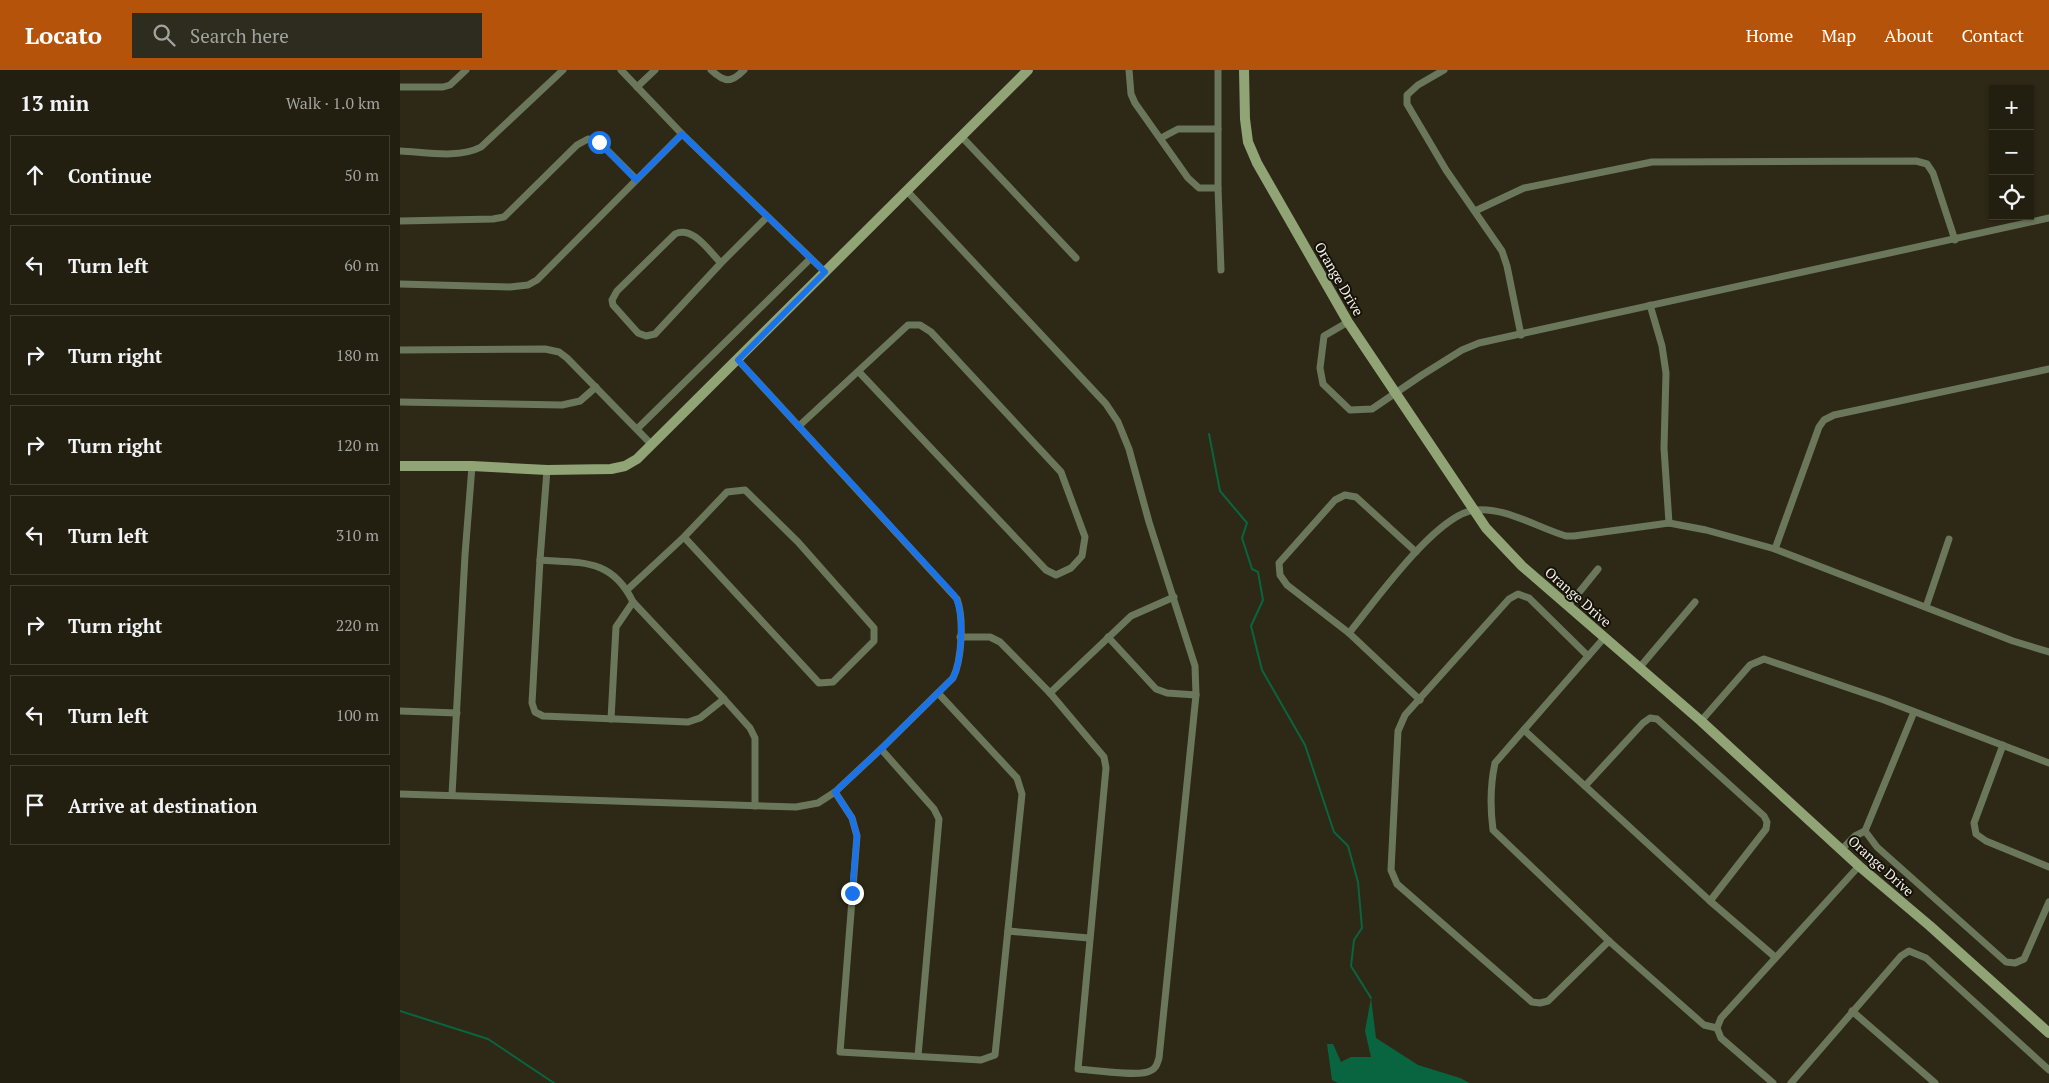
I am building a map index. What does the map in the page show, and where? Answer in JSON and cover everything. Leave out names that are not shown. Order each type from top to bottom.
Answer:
[{"type":"street","points":[[400,87],[443,87],[455,81],[466,70]]},
{"type":"street","points":[[400,151],[459,153],[473,151],[481,147],[563,70]]},
{"type":"street","points":[[621,70],[682,134],[825,272]]},
{"type":"street","points":[[637,87],[655,70]]},
{"type":"street","points":[[711,70],[722,79],[733,80],[744,70]]},
{"type":"street","points":[[400,466],[472,466],[547,470],[618,468],[637,459],[1028,70]]},
{"type":"street","points":[[1129,70],[1133,99],[1192,182],[1199,188],[1218,188]]},
{"type":"street","points":[[1218,70],[1218,188],[1221,270]]},
{"type":"street","name":"Orange Drive","points":[[1244,70],[1245,119],[1248,142],[1257,163],[1348,322],[1486,528],[1508,553],[1604,638],[1640,666],[1859,866],[1930,926],[2049,1033]]},
{"type":"street","points":[[1444,70],[1418,85],[1407,95],[1407,104],[1446,170],[1504,257],[1521,334]]},
{"type":"street","points":[[1161,138],[1178,129],[1218,129]]},
{"type":"street","points":[[400,284],[510,287],[528,285],[538,280],[682,134]]},
{"type":"street","points":[[961,136],[1076,258]]},
{"type":"street","points":[[400,221],[403,219],[493,219],[504,217],[576,145],[588,139],[599,142],[636,180]]},
{"type":"street","points":[[1475,211],[1524,188],[1652,162],[1916,161],[1927,164],[1933,173],[1955,240]]},
{"type":"street","points":[[907,191],[1112,412],[1129,449],[1149,522],[1195,666],[1196,695],[1159,1058],[1157,1066],[1152,1070],[1141,1073],[1078,1069],[1106,761],[1096,746],[1050,694],[995,639],[960,637]]},
{"type":"street","points":[[721,263],[691,233],[679,232],[674,234],[618,291],[612,300],[613,305],[638,333],[646,336],[655,334],[766,217]]},
{"type":"street","points":[[1348,322],[1324,336],[1320,368],[1323,384],[1350,410],[1372,409],[1462,350],[1479,343],[2049,218]]},
{"type":"street","points":[[638,428],[810,259]]},
{"type":"street","points":[[1650,305],[1662,346],[1666,373],[1664,448],[1669,523]]},
{"type":"street","points":[[799,426],[908,326],[920,325],[931,332],[1061,472],[1085,538],[1082,556],[1071,568],[1056,575],[1046,570],[859,372]]},
{"type":"street","points":[[400,350],[552,350],[567,358],[652,444]]},
{"type":"street","points":[[400,794],[805,806],[818,803],[835,792],[938,693],[955,673],[961,612],[954,595],[738,360]]},
{"type":"street","points":[[1775,549],[1819,427],[1824,420],[1834,415],[2049,369]]},
{"type":"street","points":[[400,402],[562,405],[580,402],[596,387]]},
{"type":"street","points":[[452,795],[465,555],[472,466]]},
{"type":"street","points":[[547,470],[540,560],[533,708],[539,715],[543,716],[688,722],[700,718],[724,699]]},
{"type":"street","points":[[627,590],[684,537],[727,492],[745,490],[798,542],[874,628],[874,641],[833,682],[819,683],[684,537]]},
{"type":"street","points":[[1416,552],[1356,497],[1345,495],[1335,500],[1279,563],[1280,575],[1287,585],[1349,634],[1420,700]]},
{"type":"street","points":[[1349,634],[1416,552],[1446,522],[1474,510],[1505,513],[1555,533],[1574,536],[1669,523],[1706,530],[1775,549],[2013,641],[2049,652]]},
{"type":"street","points":[[1926,607],[1949,539]]},
{"type":"street","points":[[540,560],[601,567],[627,590],[633,602],[750,728],[755,738],[755,806]]},
{"type":"street","points":[[1568,606],[1598,569]]},
{"type":"street","points":[[1588,656],[1529,598],[1518,594],[1509,600],[1405,715],[1398,731],[1391,870],[1397,884],[1532,1002],[1548,1001],[1608,941]]},
{"type":"street","points":[[1050,694],[1134,614],[1174,597]]},
{"type":"street","points":[[612,719],[616,627],[633,602]]},
{"type":"street","points":[[1640,666],[1695,602]]},
{"type":"street","points":[[1108,637],[1156,689],[1167,693],[1196,695]]},
{"type":"street","points":[[1604,638],[1495,763],[1491,782],[1493,830],[1608,941],[1704,1025],[1717,1028]]},
{"type":"street","points":[[1701,721],[1750,664],[1764,659],[1884,700],[2049,763]]},
{"type":"street","points":[[835,792],[852,818],[857,836],[840,1052],[982,1060],[995,1055],[1022,794],[1017,778],[938,693]]},
{"type":"street","points":[[400,711],[457,713]]},
{"type":"street","points":[[1842,849],[1855,836],[1865,831],[1914,712]]},
{"type":"street","points":[[1585,786],[1643,723],[1650,718],[1657,719],[1764,816],[1767,822],[1766,829],[1710,901]]},
{"type":"street","points":[[1524,730],[1710,901],[1775,957]]},
{"type":"street","points":[[2003,745],[1974,823],[1976,834],[1986,841],[2049,867]]},
{"type":"street","points":[[881,749],[934,809],[939,819],[918,1056]]},
{"type":"street","points":[[1865,831],[1877,847],[2006,962],[2015,963],[2024,959],[2049,902]]},
{"type":"street","points":[[1773,1083],[1721,1038],[1717,1028],[1721,1018],[1859,866]]},
{"type":"street","points":[[1008,931],[1089,938]]},
{"type":"street","points":[[1792,1083],[1901,956],[1909,952],[1926,958],[2049,1070]]},
{"type":"street","points":[[1852,1011],[1935,1083]]},
{"type":"shaded area","points":[[1371,998],[1376,1038],[1418,1065],[1470,1083],[1338,1083],[1332,1080],[1327,1044],[1333,1044],[1341,1062],[1351,1057],[1371,1057],[1365,1031]]},
{"type":"waterway","points":[[1209,434],[1220,491],[1247,523],[1242,538],[1252,569],[1258,572],[1263,600],[1251,626],[1262,670],[1305,745],[1334,832],[1348,846],[1358,882],[1362,928],[1354,940],[1351,966],[1371,998]]},
{"type":"waterway","points":[[400,1011],[488,1039],[554,1083]]},
{"type":"route","points":[[599,142],[636,180],[682,134],[825,272],[738,360],[954,595],[960,606],[957,668],[953,678],[835,792],[852,818],[857,836],[852,893]]}]
